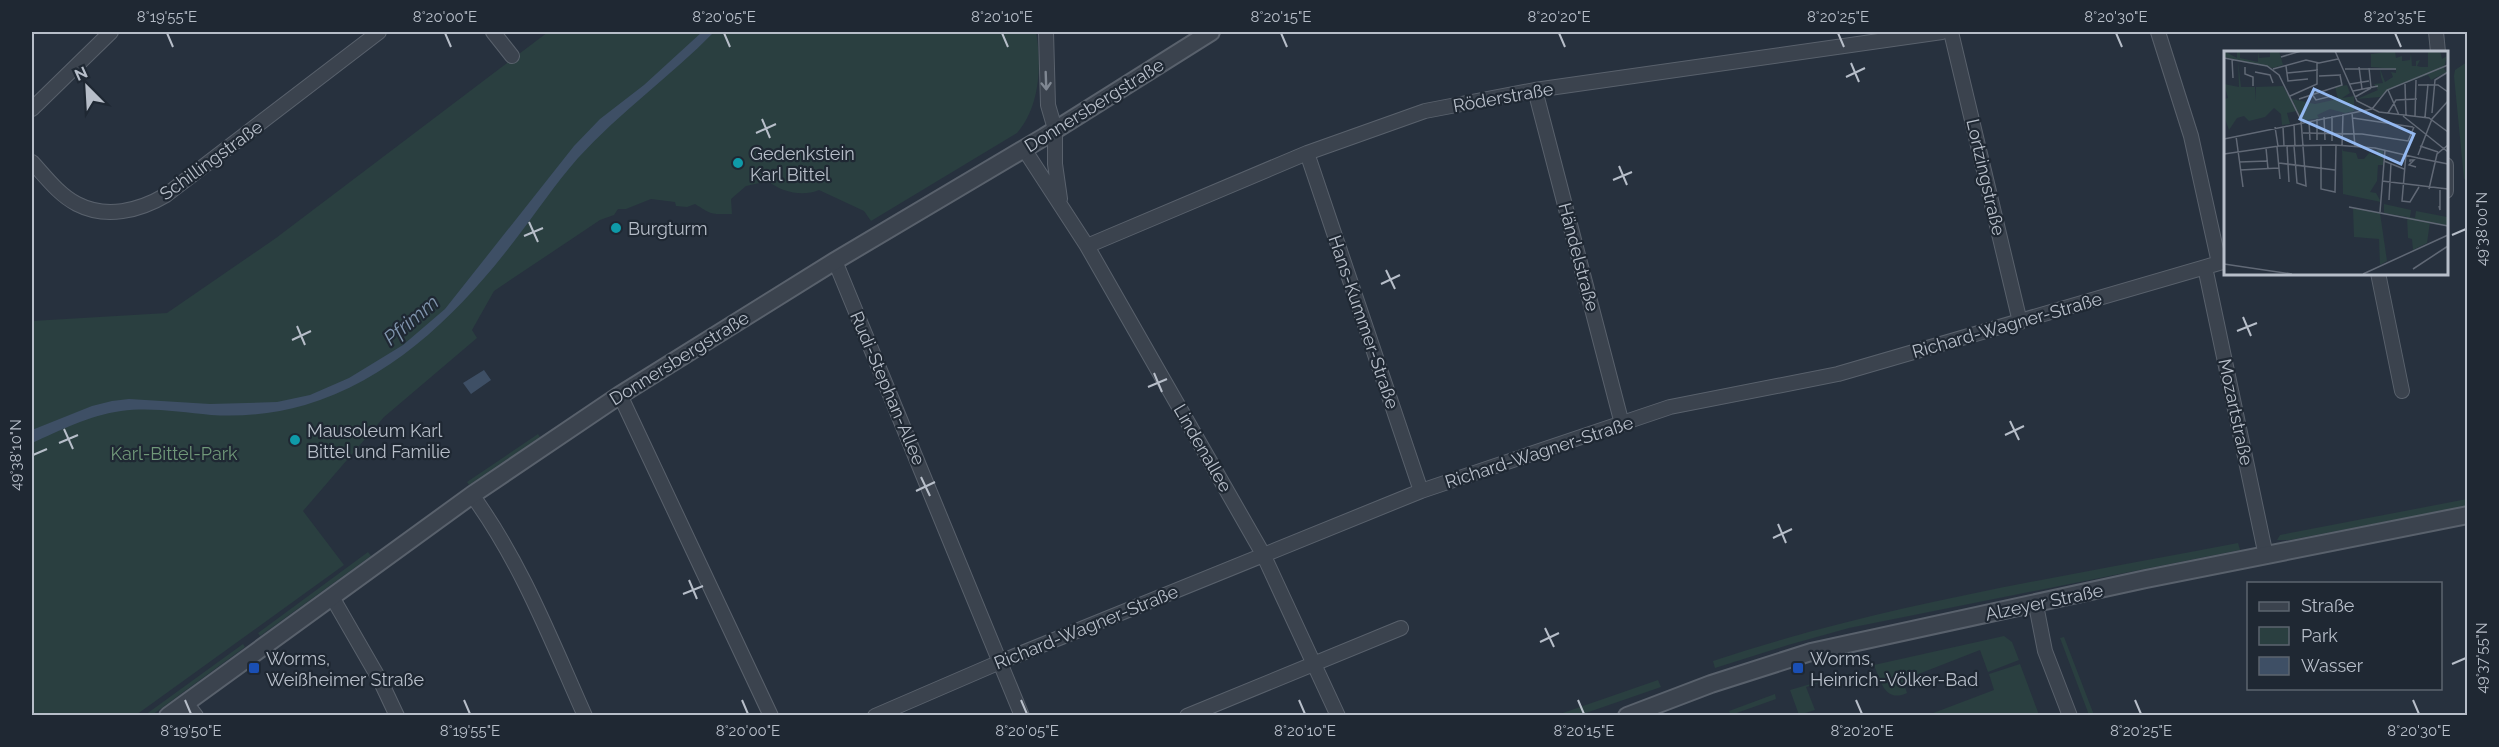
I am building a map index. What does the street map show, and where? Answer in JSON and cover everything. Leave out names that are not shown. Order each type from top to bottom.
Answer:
[{"type":"street","points":[[32,110],[111,32]]},
{"type":"street","name":"Schillingstraße","points":[[32,162],[76,204],[106,212],[139,208],[166,195],[379,32]]},
{"type":"street","points":[[493,32],[512,56]]},
{"type":"street","name":"Lindenallee","points":[[1046,32],[1048,105],[1055,129],[1057,184],[1063,207]]},
{"type":"street","name":"Donnersbergstraße","points":[[168,716],[191,709],[332,597],[472,495],[620,395],[1211,32]]},
{"type":"street","name":"Röderstraße","points":[[1088,246],[1307,153],[1425,111],[1535,90],[1942,32]]},
{"type":"street","name":"Lortzingstraße","points":[[1951,32],[2020,322]]},
{"type":"street","points":[[2158,32],[2191,136],[2222,262]]},
{"type":"street","points":[[2436,32],[2438,51]]},
{"type":"street","name":"Händelstraße","points":[[1535,90],[1622,424]]},
{"type":"street","name":"Lindenallee","points":[[1024,148],[1088,246],[1263,554],[1315,662],[1338,716]]},
{"type":"street","name":"Hans-Kummer-Straße","points":[[1307,153],[1421,491]]},
{"type":"street","name":"Rudi-Stephan-Allee","points":[[835,261],[1022,716]]},
{"type":"street","name":"Richard-Wagner-Straße","points":[[875,716],[1000,662],[1421,491],[1670,407],[1838,374],[2222,262]]},
{"type":"street","name":"Mozartstraße","points":[[2205,267],[2266,556]]},
{"type":"street","points":[[2378,274],[2402,391]]},
{"type":"street","points":[[620,395],[771,716]]},
{"type":"street","points":[[472,495],[503,541],[519,572],[585,716]]},
{"type":"street","name":"Alzeyer Straße","points":[[1627,716],[1711,684],[1811,652],[2036,605],[2146,579],[2468,515]]},
{"type":"street","points":[[332,597],[381,682],[397,716]]},
{"type":"street","points":[[2036,605],[2045,651],[2070,716]]},
{"type":"street","points":[[1188,716],[1401,628]]},
{"type":"green space","name":"Karl-Bittel-Park","points":[[548,32],[1036,32],[1039,72],[1031,111],[1017,133],[871,221],[864,211],[819,190],[806,193],[792,192],[768,181],[746,186],[731,199],[732,214],[712,213],[695,204],[687,207],[676,206],[675,202],[651,199],[626,209],[618,209],[614,215],[600,220],[494,291],[472,330],[477,338],[384,417],[303,511],[344,565],[136,715],[32,716],[32,321],[167,313],[276,238]]},
{"type":"green space","points":[[2467,62],[2468,178],[2464,179],[2454,76],[2455,70]]},
{"type":"green space","points":[[538,434],[540,437],[469,485],[467,482]]},
{"type":"green space","points":[[2467,499],[2467,506],[2290,540],[2277,540],[2280,535]]},
{"type":"green space","points":[[2238,543],[2240,550],[1849,628],[1715,668],[1713,661],[1842,623],[1974,593]]},
{"type":"green space","points":[[368,552],[371,556],[260,636],[258,633]]},
{"type":"green space","points":[[2004,636],[2012,642],[2019,660],[1988,672],[1980,650],[1903,680],[1907,693],[1900,695],[1889,693],[1885,689],[1874,665]]},
{"type":"green space","points":[[2064,637],[2094,715],[2089,715],[2060,638]]},
{"type":"green space","points":[[243,644],[245,647],[152,715],[145,715]]},
{"type":"green space","points":[[2020,664],[2039,715],[1928,715],[1994,690],[1989,674]]},
{"type":"green space","points":[[1859,670],[1806,687],[1815,710],[1799,715],[1790,690]]},
{"type":"green space","points":[[1658,680],[1661,687],[1580,715],[1557,715]]},
{"type":"green space","points":[[1775,694],[1776,699],[1731,715],[1729,711]]},
{"type":"water","points":[[702,32],[714,32],[578,158],[494,267],[448,317],[396,360],[367,378],[337,393],[282,411],[235,416],[177,411],[121,411],[86,420],[32,443],[32,430],[92,406],[112,401],[129,399],[210,404],[277,402],[310,395],[349,378],[403,345],[445,309],[574,146],[600,119],[644,85]]},
{"type":"water","points":[[484,370],[491,380],[471,394],[463,383]]},
{"type":"place","name":"Gedenkstein Karl Bittel","points":[[738,163]]},
{"type":"place","name":"Burgturm","points":[[616,228]]},
{"type":"place","name":"Mausoleum Karl Bittel und Familie","points":[[295,440]]},
{"type":"place","name":"Worms, Weißheimer Straße","points":[[254,668]]},
{"type":"place","name":"Worms, Heinrich-Völker-Bad","points":[[1798,668]]},
{"type":"water label","name":"Pfrimm","points":[[411,320]]}]
